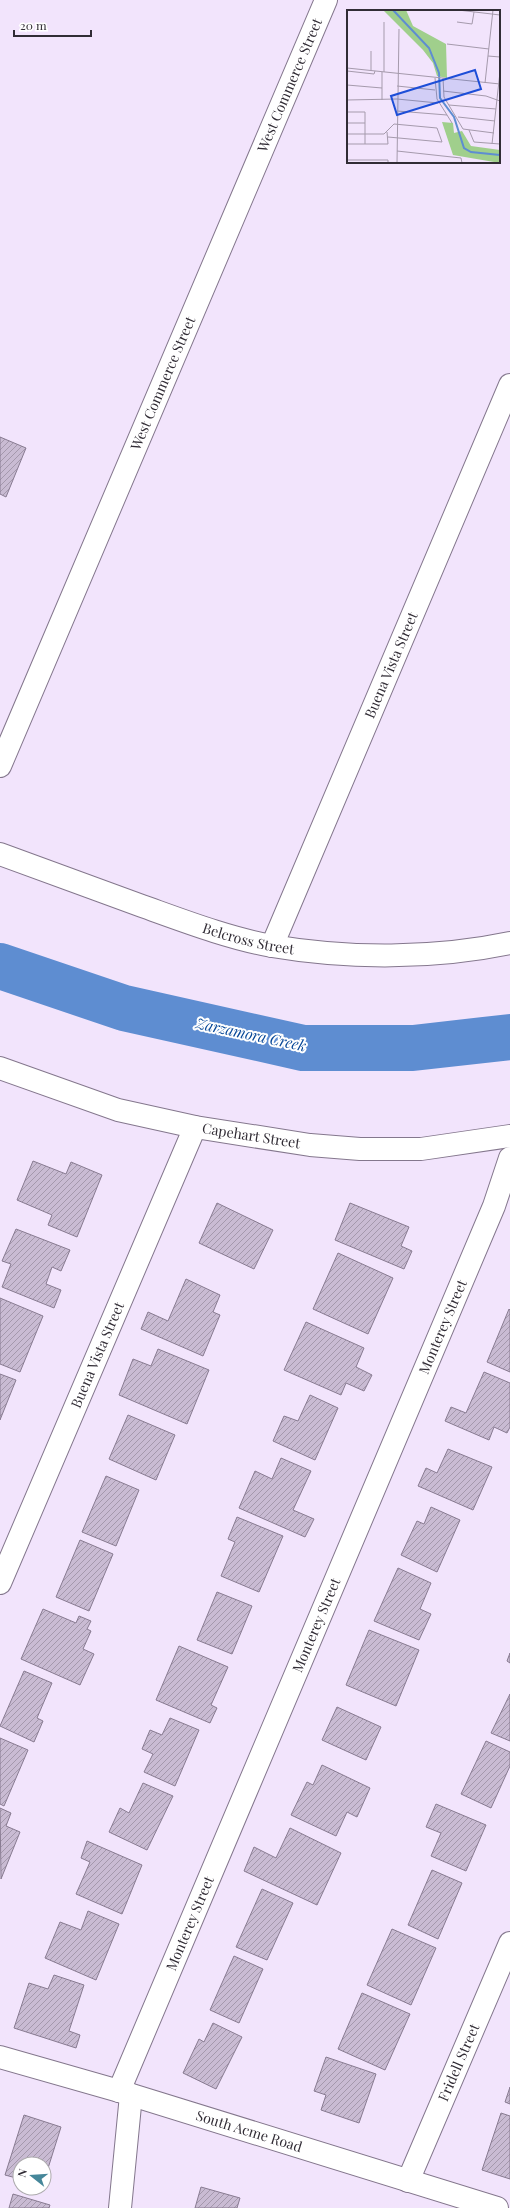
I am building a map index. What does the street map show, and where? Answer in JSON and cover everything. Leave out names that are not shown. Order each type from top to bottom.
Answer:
[{"type":"street","name":"West Commerce Street","points":[[0,766],[326,0]]},
{"type":"street","name":"Buena Vista Street","points":[[272,946],[510,385]]},
{"type":"street","name":"Belcross Street","points":[[0,854],[195,925],[272,946],[329,953],[414,955],[481,949],[510,943]]},
{"type":"street","name":"Capehart Street","points":[[0,1068],[118,1110],[195,1127],[310,1145],[360,1149],[421,1149],[510,1136]]},
{"type":"street","name":"Buena Vista Street","points":[[0,1583],[195,1127]]},
{"type":"street","name":"Monterey Street","points":[[120,2208],[125,2093],[491,1214],[510,1158]]},
{"type":"street","name":"Fridell Street","points":[[408,2182],[510,1943]]},
{"type":"street","name":"South Acme Road","points":[[0,2057],[125,2093],[408,2182],[497,2208]]},
{"type":"building","points":[[0,437],[26,448],[6,497],[0,494]]},
{"type":"building","points":[[33,1161],[66,1174],[71,1162],[102,1175],[77,1237],[48,1225],[52,1215],[17,1200]]},
{"type":"building","points":[[217,1203],[273,1230],[254,1269],[199,1243]]},
{"type":"building","points":[[350,1203],[409,1227],[401,1246],[412,1251],[404,1269],[335,1240]]},
{"type":"building","points":[[16,1229],[70,1250],[61,1271],[52,1267],[46,1284],[61,1290],[54,1308],[2,1287],[11,1264],[2,1261]]},
{"type":"building","points":[[338,1253],[393,1278],[368,1334],[313,1309]]},
{"type":"building","points":[[186,1279],[220,1295],[213,1312],[220,1315],[203,1356],[141,1329],[148,1312],[168,1321]]},
{"type":"building","points":[[0,1298],[43,1316],[20,1372],[0,1364]]},
{"type":"building","points":[[509,1309],[510,1310],[510,1372],[487,1362]]},
{"type":"building","points":[[306,1322],[364,1348],[356,1367],[372,1375],[364,1391],[346,1383],[341,1395],[284,1370]]},
{"type":"building","points":[[158,1349],[209,1370],[187,1424],[119,1395],[133,1359],[151,1366]]},
{"type":"building","points":[[484,1372],[510,1383],[510,1427],[507,1433],[494,1427],[489,1440],[445,1421],[451,1407],[466,1413]]},
{"type":"building","points":[[0,1374],[16,1380],[0,1420]]},
{"type":"building","points":[[310,1395],[338,1408],[315,1460],[273,1441],[284,1416],[298,1421]]},
{"type":"building","points":[[128,1415],[175,1435],[156,1480],[109,1459]]},
{"type":"building","points":[[448,1449],[492,1467],[473,1510],[418,1486],[426,1468],[437,1473]]},
{"type":"building","points":[[281,1458],[311,1471],[293,1510],[314,1519],[305,1537],[239,1508],[255,1471],[272,1479]]},
{"type":"building","points":[[106,1476],[139,1490],[116,1546],[82,1532]]},
{"type":"building","points":[[431,1507],[460,1520],[437,1572],[401,1555],[417,1521],[424,1524]]},
{"type":"building","points":[[237,1517],[283,1536],[259,1592],[221,1576],[235,1542],[228,1539]]},
{"type":"building","points":[[80,1540],[113,1554],[89,1611],[56,1597]]},
{"type":"building","points":[[398,1568],[431,1583],[420,1609],[431,1614],[419,1640],[374,1621]]},
{"type":"building","points":[[217,1592],[252,1606],[232,1654],[197,1640]]},
{"type":"building","points":[[43,1609],[76,1623],[79,1616],[91,1621],[87,1629],[91,1631],[83,1649],[94,1654],[80,1685],[21,1659]]},
{"type":"building","points":[[369,1630],[419,1650],[396,1706],[346,1685]]},
{"type":"building","points":[[179,1646],[228,1667],[211,1705],[217,1708],[210,1723],[156,1700]]},
{"type":"building","points":[[510,1653],[510,1663],[507,1661]]},
{"type":"building","points":[[24,1671],[52,1683],[37,1718],[43,1721],[34,1742],[0,1726]]},
{"type":"building","points":[[510,1694],[510,1741],[491,1733]]},
{"type":"building","points":[[337,1707],[381,1727],[366,1760],[322,1740]]},
{"type":"building","points":[[170,1718],[199,1730],[175,1786],[144,1772],[153,1754],[142,1749],[150,1730],[162,1735]]},
{"type":"building","points":[[0,1738],[28,1750],[4,1806],[0,1804]]},
{"type":"building","points":[[486,1741],[510,1752],[510,1766],[491,1808],[461,1794]]},
{"type":"building","points":[[322,1765],[370,1788],[357,1817],[347,1812],[336,1836],[291,1815],[307,1782],[313,1785]]},
{"type":"building","points":[[143,1783],[173,1796],[147,1850],[109,1832],[120,1808],[129,1813]]},
{"type":"building","points":[[436,1804],[486,1825],[466,1871],[431,1856],[441,1833],[426,1827]]},
{"type":"building","points":[[0,1808],[11,1813],[6,1826],[20,1832],[1,1879]]},
{"type":"building","points":[[290,1828],[341,1853],[317,1905],[244,1871],[254,1847],[276,1858]]},
{"type":"building","points":[[87,1841],[142,1865],[122,1914],[76,1894],[90,1862],[81,1858]]},
{"type":"building","points":[[432,1870],[462,1883],[438,1939],[408,1925]]},
{"type":"building","points":[[262,1889],[293,1903],[267,1960],[236,1947]]},
{"type":"building","points":[[88,1911],[119,1924],[96,1980],[45,1958],[60,1922],[81,1930]]},
{"type":"building","points":[[392,1929],[436,1948],[411,2005],[367,1985]]},
{"type":"building","points":[[234,1956],[263,1969],[239,2023],[210,2010]]},
{"type":"building","points":[[54,1975],[84,1985],[69,2031],[80,2035],[76,2048],[14,2028],[29,1983],[48,1989]]},
{"type":"building","points":[[362,1993],[410,2014],[385,2070],[338,2049]]},
{"type":"building","points":[[213,2023],[242,2037],[216,2089],[183,2073],[199,2039],[204,2042]]},
{"type":"building","points":[[326,2057],[376,2074],[359,2123],[321,2110],[326,2095],[314,2091]]},
{"type":"building","points":[[510,2087],[510,2104],[505,2102]]},
{"type":"building","points":[[501,2113],[510,2116],[510,2179],[482,2170]]},
{"type":"building","points":[[24,2115],[61,2127],[52,2156],[12,2156],[12,2177],[5,2175]]},
{"type":"building","points":[[201,2187],[240,2198],[237,2208],[195,2208]]},
{"type":"building","points":[[12,2196],[20,2196],[50,2205],[49,2208],[9,2208]]},
{"type":"waterway","name":"Zarzamora Creek","points":[[0,966],[124,1008],[303,1048],[413,1048],[510,1037]]}]
